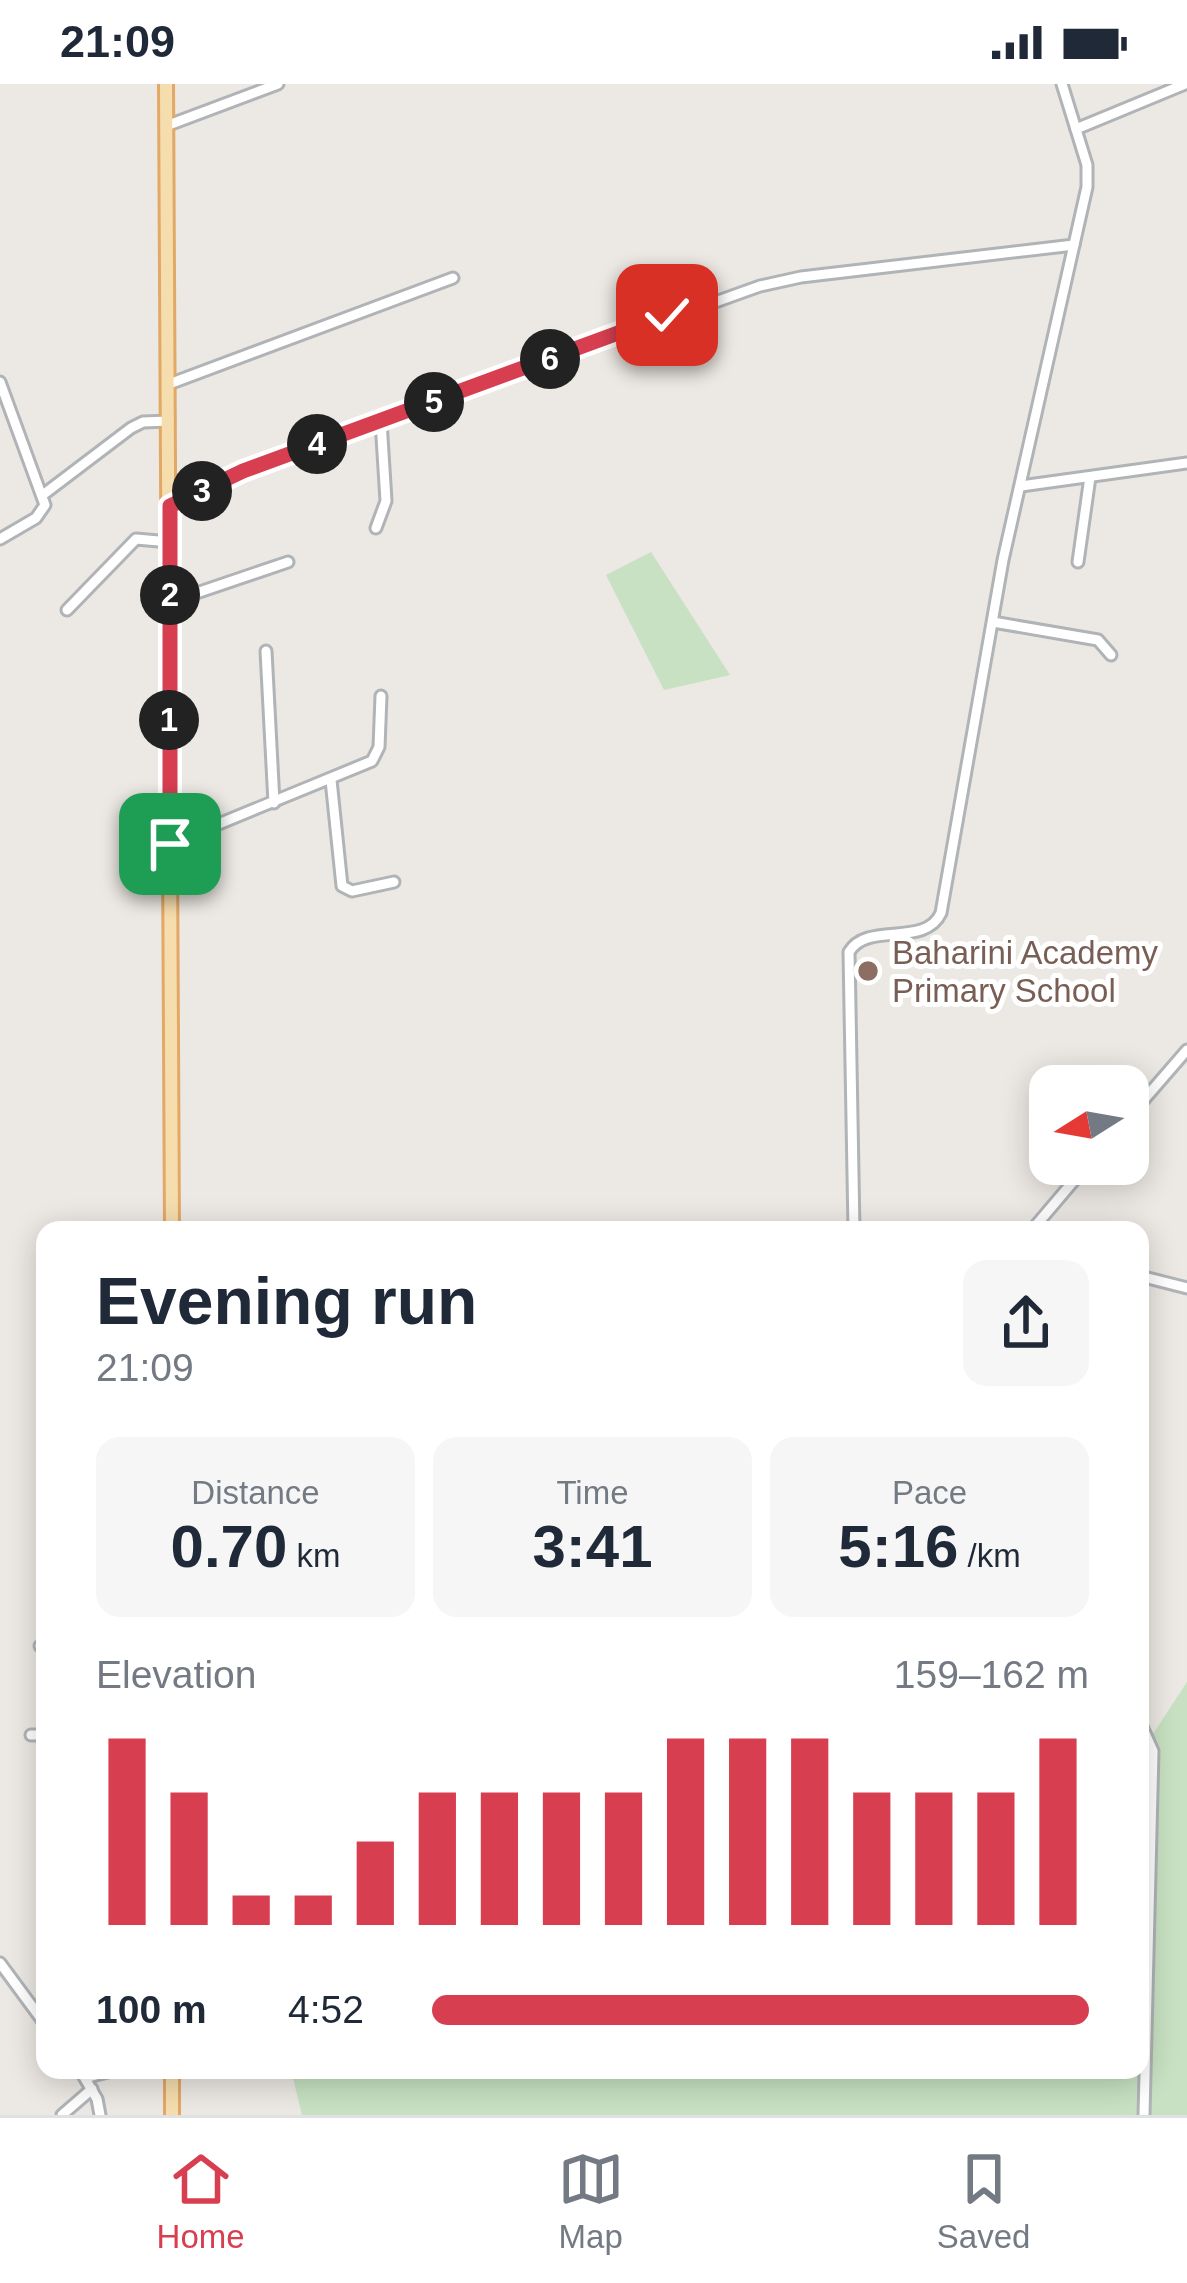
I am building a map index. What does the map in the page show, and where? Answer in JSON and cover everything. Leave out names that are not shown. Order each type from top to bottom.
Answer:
[{"type":"main road","points":[[166,84],[172,1221]]},
{"type":"main road","points":[[172,2079],[172,2115]]},
{"type":"street","points":[[166,126],[278,84]]},
{"type":"street","points":[[854,1221],[849,952],[855,942],[928,928],[939,920],[993,622],[1088,176],[1062,84]]},
{"type":"street","points":[[1076,129],[1185,84]]},
{"type":"street","points":[[170,506],[243,471],[760,286],[1074,245]]},
{"type":"street","points":[[170,384],[453,278]]},
{"type":"street","points":[[0,382],[44,494],[40,515],[0,539]]},
{"type":"street","points":[[44,494],[131,428],[169,421]]},
{"type":"street","points":[[376,528],[386,501],[381,421]]},
{"type":"street","points":[[1021,486],[1187,463]]},
{"type":"street","points":[[1078,562],[1090,477]]},
{"type":"street","points":[[68,610],[136,539],[170,542]]},
{"type":"street","points":[[170,602],[288,562]]},
{"type":"street","points":[[993,622],[1097,640],[1111,655]]},
{"type":"street","points":[[266,652],[274,803]]},
{"type":"street","points":[[170,844],[331,780],[377,755],[380,696]]},
{"type":"street","points":[[331,780],[342,886],[352,891],[394,882]]},
{"type":"street","points":[[1149,1094],[1187,1050]]},
{"type":"street","points":[[1040,1221],[1070,1185]]},
{"type":"street","points":[[1149,1278],[1187,1288]]},
{"type":"street","points":[[31,1735],[36,1735]]},
{"type":"street","points":[[1149,1741],[1154,1751],[1149,1933]]},
{"type":"street","points":[[0,1964],[36,2012]]},
{"type":"street","points":[[85,2079],[100,2115]]},
{"type":"street","points":[[1144,2115],[1145,2079]]},
{"type":"street","points":[[62,2115],[92,2089]]},
{"type":"green space","points":[[651,552],[730,675],[664,690],[606,575]]},
{"type":"green space","points":[[1187,1682],[1187,2115],[302,2115],[293,2079],[1149,2079],[1149,1740]]},
{"type":"place","name":"Baharini Academy Primary School","points":[[868,971]]},
{"type":"route","points":[[170,844],[170,506],[243,471],[667,315]]}]
